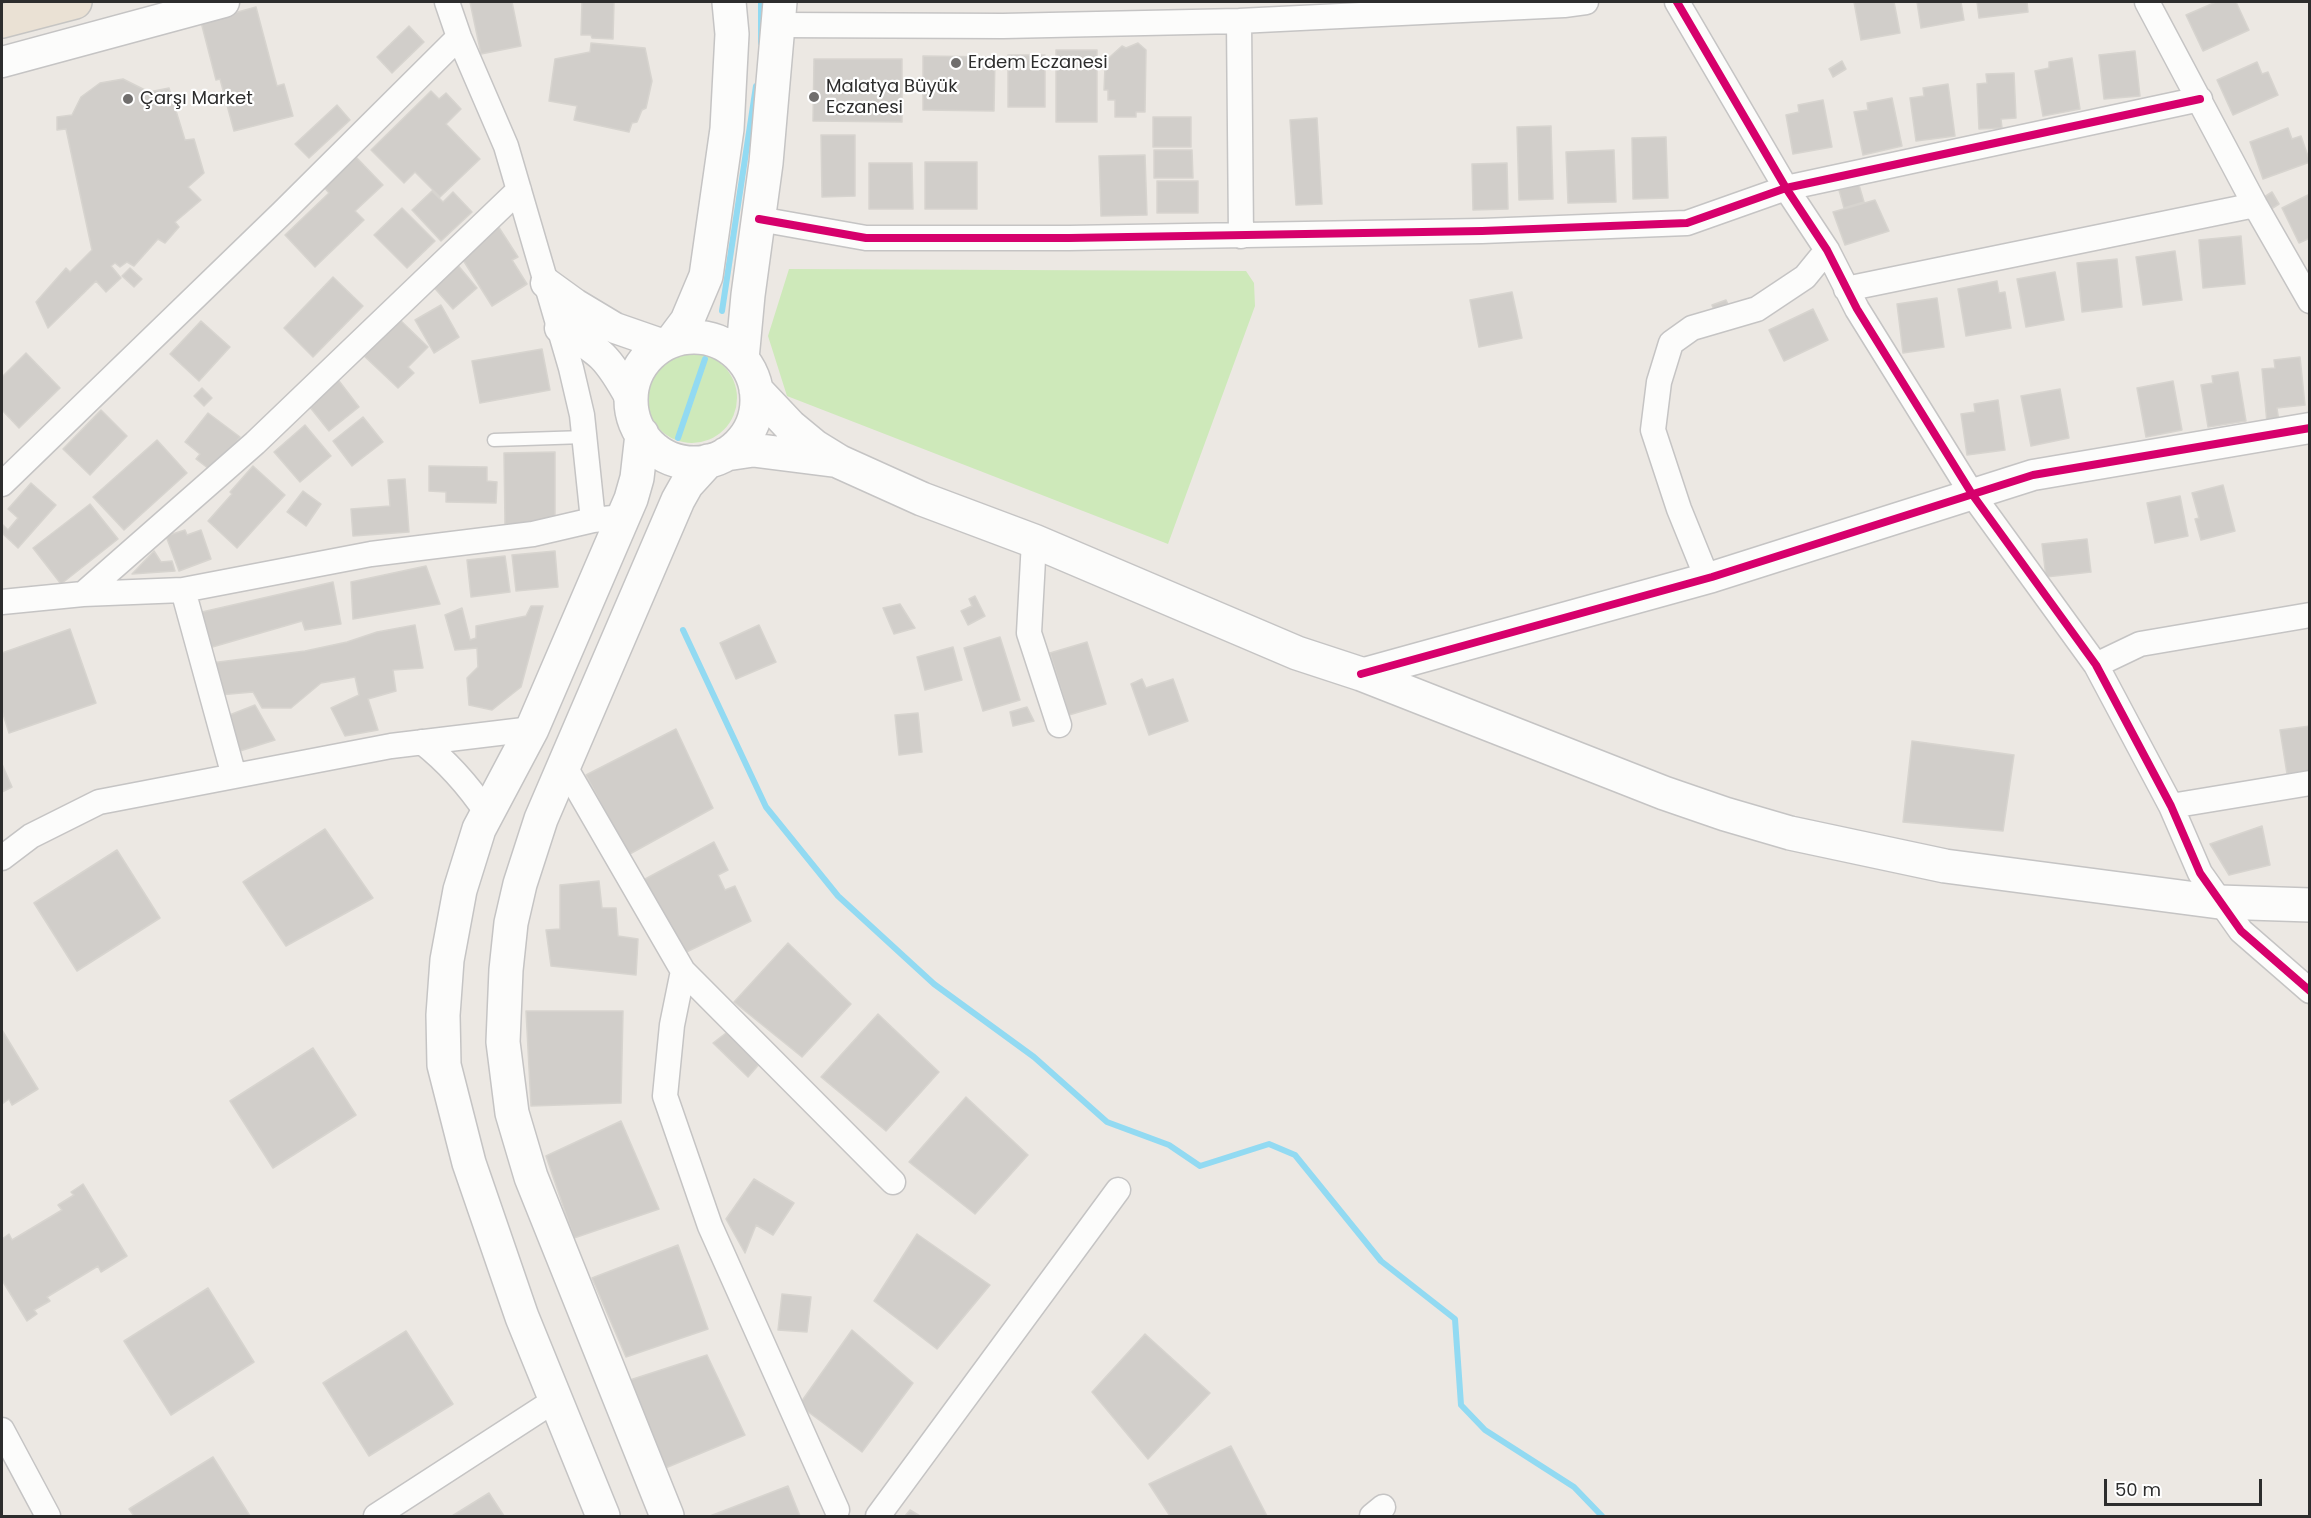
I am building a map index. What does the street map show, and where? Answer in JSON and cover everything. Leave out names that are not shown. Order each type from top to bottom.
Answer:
[{"type":"highway","points":[[2,21],[75,2]]},
{"type":"main road","points":[[729,2],[732,34],[727,129],[706,276],[687,321],[668,343],[640,367],[631,399],[634,417],[642,434],[654,448],[671,458],[689,462],[753,450],[840,462]]},
{"type":"main road","points":[[742,359],[780,13]]},
{"type":"main road","points":[[667,1516],[531,1177],[512,1113],[503,1042],[511,923],[520,884],[541,819],[678,500],[687,484],[740,442],[751,427],[757,409],[753,376],[742,359],[726,345],[713,340],[685,337],[668,343]]},
{"type":"main road","points":[[756,390],[791,427],[840,462],[922,499],[1034,541],[1297,653],[1361,674],[1555,748],[1664,794],[1790,833],[1946,866],[2219,902],[2310,905]]},
{"type":"main road","points":[[603,1516],[522,1317],[469,1163],[444,1065],[443,1015],[447,960],[460,890],[479,829],[532,729],[608,518],[637,478],[642,434]]},
{"type":"street","points":[[2,62],[224,2]]},
{"type":"street","points":[[2,602],[82,594],[183,590],[371,554],[533,534],[608,518],[585,438],[572,368],[506,146],[459,37],[447,2]]},
{"type":"street","points":[[780,13],[1003,26],[1239,21],[1492,5],[1586,2]]},
{"type":"street","points":[[1677,2],[1786,188],[1827,250],[1846,289],[1972,494],[2096,665],[2171,806],[2200,873],[2241,932],[2310,991]]},
{"type":"street","points":[[2147,2],[2255,205],[2310,302]]},
{"type":"street","points":[[1239,21],[1241,236]]},
{"type":"street","points":[[2,484],[283,212],[459,37]]},
{"type":"street","points":[[759,219],[867,238],[1241,236],[1482,231],[1688,223],[1786,188],[2200,99]]},
{"type":"street","points":[[82,594],[255,443],[519,190]]},
{"type":"street","points":[[1846,289],[2255,205]]},
{"type":"street","points":[[1707,578],[1679,509],[1653,430],[1659,382],[1671,343],[1692,328],[1757,309],[1805,277],[1827,250]]},
{"type":"street","points":[[546,283],[582,309],[615,328],[668,343]]},
{"type":"street","points":[[560,328],[594,346],[605,356],[631,399]]},
{"type":"street","points":[[1361,674],[1707,578],[2033,475],[2310,428]]},
{"type":"street","points":[[1034,541],[1029,633],[1059,725]]},
{"type":"street","points":[[183,590],[234,776]]},
{"type":"street","points":[[2096,665],[2140,644],[2310,615]]},
{"type":"street","points":[[2,858],[31,836],[99,802],[391,746],[532,729]]},
{"type":"street","points":[[422,742],[448,762],[469,786],[487,813]]},
{"type":"street","points":[[565,767],[683,971],[893,1182]]},
{"type":"street","points":[[2171,806],[2310,783]]},
{"type":"street","points":[[683,971],[672,1025],[665,1096],[710,1226],[837,1510]]},
{"type":"street","points":[[878,1516],[1118,1190]]},
{"type":"street","points":[[376,1516],[555,1401]]},
{"type":"street","points":[[2,1430],[48,1516]]},
{"type":"lane","points":[[494,440],[585,438]]},
{"type":"green space","points":[[789,269],[1246,271],[1254,283],[1255,306],[1168,544],[787,396],[768,336]]},
{"type":"green space","points":[[683,353],[701,353],[717,360],[730,373],[737,389],[737,407],[730,423],[717,436],[701,443],[683,443],[667,436],[654,423],[647,407],[647,389],[654,373],[667,360]]},
{"type":"building","points":[[470,2],[512,2],[521,46],[481,54]]},
{"type":"building","points":[[582,2],[614,2],[613,39],[581,35]]},
{"type":"building","points":[[1854,2],[1894,2],[1900,33],[1861,40]]},
{"type":"building","points":[[1917,2],[1961,2],[1964,20],[1921,28]]},
{"type":"building","points":[[1977,2],[2027,2],[2028,12],[1979,18]]},
{"type":"building","points":[[2216,2],[2236,2],[2249,30],[2203,51],[2186,15]]},
{"type":"building","points":[[256,7],[277,86],[284,84],[293,116],[234,131],[220,79],[216,80],[201,22]]},
{"type":"building","points":[[409,26],[424,42],[392,73],[377,57]]},
{"type":"building","points":[[591,43],[645,48],[652,81],[646,108],[642,110],[637,122],[632,123],[629,132],[574,120],[577,106],[549,101],[555,59],[590,52]]},
{"type":"building","points":[[1138,43],[1146,50],[1145,112],[1136,112],[1136,117],[1115,117],[1115,100],[1108,100],[1108,90],[1104,90],[1105,67],[1102,64],[1122,46],[1126,48]]},
{"type":"building","points":[[1056,50],[1097,50],[1097,122],[1056,122]]},
{"type":"building","points":[[2135,51],[2140,96],[2104,99],[2099,55]]},
{"type":"building","points":[[1008,55],[1045,55],[1045,107],[1008,107]]},
{"type":"building","points":[[923,56],[995,57],[994,111],[923,110]]},
{"type":"building","points":[[2072,58],[2080,109],[2043,116],[2035,71],[2049,68],[2049,62]]},
{"type":"building","points":[[814,59],[902,59],[902,122],[813,121]]},
{"type":"building","points":[[1842,61],[1846,69],[1833,77],[1829,69]]},
{"type":"building","points":[[2257,62],[2262,74],[2268,72],[2278,95],[2233,115],[2217,80]]},
{"type":"building","points":[[2014,73],[2016,118],[2001,119],[2002,128],[1979,129],[1977,84],[1987,83],[1986,74]]},
{"type":"building","points":[[123,79],[149,92],[169,88],[185,140],[194,139],[204,173],[188,187],[201,200],[175,222],[179,227],[165,243],[158,239],[134,266],[127,262],[120,267],[115,263],[111,266],[121,278],[106,292],[96,281],[48,328],[36,302],[66,268],[70,272],[92,250],[66,129],[57,130],[57,117],[72,115],[81,97],[100,83]]},
{"type":"building","points":[[1948,84],[1955,136],[1916,141],[1910,98],[1924,96],[1923,88]]},
{"type":"building","points":[[431,91],[439,99],[446,93],[461,109],[446,124],[480,159],[440,197],[415,172],[404,183],[371,150]]},
{"type":"building","points":[[1892,98],[1902,146],[1863,155],[1854,112],[1868,110],[1867,103]]},
{"type":"building","points":[[1823,100],[1832,147],[1793,154],[1786,115],[1799,112],[1798,105]]},
{"type":"building","points":[[337,105],[350,120],[309,158],[295,144]]},
{"type":"building","points":[[1153,117],[1191,117],[1191,147],[1153,147]]},
{"type":"building","points":[[1317,118],[1322,204],[1296,205],[1290,120]]},
{"type":"building","points":[[1551,126],[1553,199],[1519,200],[1517,127]]},
{"type":"building","points":[[2288,128],[2292,139],[2301,136],[2310,162],[2263,179],[2250,142]]},
{"type":"building","points":[[821,135],[855,135],[855,196],[822,197]]},
{"type":"building","points":[[1666,137],[1668,198],[1633,199],[1632,138]]},
{"type":"building","points":[[1154,150],[1192,150],[1193,178],[1154,178]]},
{"type":"building","points":[[1614,150],[1616,202],[1568,203],[1566,152]]},
{"type":"building","points":[[1145,155],[1147,215],[1101,216],[1099,156]]},
{"type":"building","points":[[355,156],[383,185],[355,211],[364,220],[315,267],[285,235],[329,193],[323,186]]},
{"type":"building","points":[[925,162],[977,162],[977,209],[925,209]]},
{"type":"building","points":[[869,163],[912,163],[913,209],[869,209]]},
{"type":"building","points":[[1507,163],[1508,209],[1473,210],[1472,164]]},
{"type":"building","points":[[1157,181],[1198,181],[1198,213],[1157,213]]},
{"type":"building","points":[[1859,185],[1864,202],[1844,208],[1839,190]]},
{"type":"building","points":[[432,191],[443,202],[453,192],[472,212],[441,241],[412,210]]},
{"type":"building","points":[[2272,192],[2279,204],[2268,211],[2261,199]]},
{"type":"building","points":[[2310,194],[2310,238],[2299,243],[2282,208]]},
{"type":"building","points":[[1875,200],[1889,231],[1845,245],[1833,212]]},
{"type":"building","points":[[402,208],[435,241],[407,268],[374,235]]},
{"type":"building","points":[[498,226],[518,257],[512,260],[527,284],[492,306],[458,252]]},
{"type":"building","points":[[2241,236],[2245,284],[2203,288],[2199,240]]},
{"type":"building","points":[[2175,251],[2182,300],[2143,305],[2136,257]]},
{"type":"building","points":[[2117,259],[2122,307],[2082,312],[2077,263]]},
{"type":"building","points":[[456,263],[477,288],[453,309],[431,284]]},
{"type":"building","points":[[130,268],[142,279],[134,287],[122,276]]},
{"type":"building","points":[[2055,272],[2064,320],[2026,327],[2017,279]]},
{"type":"building","points":[[333,277],[363,306],[313,357],[284,328]]},
{"type":"building","points":[[1997,281],[1999,293],[2005,292],[2011,328],[1966,336],[1958,289]]},
{"type":"building","points":[[1512,292],[1522,338],[1479,347],[1470,300]]},
{"type":"building","points":[[1937,298],[1944,347],[1903,353],[1897,304]]},
{"type":"building","points":[[1726,300],[1730,309],[1716,315],[1712,305]]},
{"type":"building","points":[[441,305],[459,337],[434,353],[415,320]]},
{"type":"building","points":[[1813,309],[1828,340],[1784,361],[1769,330]]},
{"type":"building","points":[[398,318],[428,347],[408,367],[414,373],[398,388],[362,354]]},
{"type":"building","points":[[201,321],[230,347],[199,381],[170,354]]},
{"type":"building","points":[[542,349],[550,390],[480,403],[472,361]]},
{"type":"building","points":[[26,353],[60,388],[19,428],[2,410],[2,377]]},
{"type":"building","points":[[2300,357],[2305,405],[2277,408],[2279,422],[2267,423],[2262,369],[2275,368],[2274,360]]},
{"type":"building","points":[[2238,372],[2246,421],[2208,427],[2201,385],[2213,383],[2212,376]]},
{"type":"building","points":[[336,377],[359,407],[329,431],[305,401]]},
{"type":"building","points":[[2173,381],[2182,430],[2146,437],[2137,388]]},
{"type":"building","points":[[202,388],[212,398],[204,406],[194,396]]},
{"type":"building","points":[[2060,389],[2069,438],[2031,446],[2021,396]]},
{"type":"building","points":[[1998,400],[2005,450],[1967,455],[1961,414],[1975,412],[1974,404]]},
{"type":"building","points":[[101,410],[127,436],[90,475],[63,449]]},
{"type":"building","points":[[208,413],[240,437],[213,472],[196,459],[200,454],[185,442]]},
{"type":"building","points":[[363,417],[383,442],[352,466],[333,441]]},
{"type":"building","points":[[305,425],[331,456],[300,482],[274,452]]},
{"type":"building","points":[[157,440],[187,473],[124,530],[93,497]]},
{"type":"building","points":[[555,452],[555,523],[505,524],[504,453]]},
{"type":"building","points":[[253,466],[285,495],[237,548],[208,521]]},
{"type":"building","points":[[429,466],[487,467],[487,481],[497,482],[496,503],[446,502],[446,492],[429,491]]},
{"type":"building","points":[[405,479],[409,532],[353,536],[351,509],[390,506],[388,480]]},
{"type":"building","points":[[31,483],[56,505],[18,548],[2,533],[2,524],[8,530],[18,518],[8,509]]},
{"type":"building","points":[[2223,485],[2235,531],[2201,540],[2195,519],[2199,518],[2192,493]]},
{"type":"building","points":[[303,491],[321,504],[306,526],[287,512]]},
{"type":"building","points":[[2180,496],[2188,536],[2155,543],[2147,503]]},
{"type":"building","points":[[90,504],[118,539],[61,584],[33,548]]},
{"type":"building","points":[[185,530],[187,535],[201,530],[211,559],[179,571],[166,536]]},
{"type":"building","points":[[2087,539],[2091,572],[2046,577],[2042,544]]},
{"type":"building","points":[[154,551],[161,562],[172,561],[175,571],[132,574]]},
{"type":"building","points":[[555,551],[558,587],[516,591],[512,555]]},
{"type":"building","points":[[505,556],[510,592],[471,597],[467,560]]},
{"type":"building","points":[[426,566],[440,604],[353,619],[351,582]]},
{"type":"building","points":[[333,582],[341,624],[305,630],[302,621],[209,648],[202,612]]},
{"type":"building","points":[[975,596],[985,616],[968,625],[961,611],[972,606],[969,599]]},
{"type":"building","points":[[900,604],[915,628],[894,634],[883,608]]},
{"type":"building","points":[[531,606],[543,606],[521,687],[492,710],[469,705],[467,678],[478,667],[477,648],[455,650],[445,615],[462,608],[470,640],[476,638],[476,626],[526,616]]},
{"type":"building","points":[[415,625],[423,668],[393,670],[396,691],[368,699],[378,730],[345,736],[331,708],[359,695],[355,677],[321,683],[291,708],[262,708],[253,692],[219,695],[211,663],[305,651],[347,642],[377,632]]},
{"type":"building","points":[[759,625],[776,662],[736,679],[720,643]]},
{"type":"building","points":[[70,629],[96,703],[9,733],[2,711],[2,653]]},
{"type":"building","points":[[1000,637],[1020,700],[983,711],[964,648]]},
{"type":"building","points":[[1087,642],[1106,704],[1069,715],[1050,653]]},
{"type":"building","points":[[953,647],[962,680],[925,690],[917,657]]},
{"type":"building","points":[[1142,679],[1146,688],[1173,679],[1188,721],[1149,735],[1131,684]]},
{"type":"building","points":[[255,705],[275,740],[240,751],[227,716]]},
{"type":"building","points":[[1027,707],[1034,721],[1013,726],[1010,712]]},
{"type":"building","points":[[918,713],[922,752],[899,755],[895,715]]},
{"type":"building","points":[[2310,726],[2310,771],[2287,774],[2280,730]]},
{"type":"building","points":[[676,729],[713,808],[628,855],[586,775]]},
{"type":"building","points":[[1912,741],[2014,755],[2003,831],[1903,822]]},
{"type":"building","points":[[2,764],[12,787],[2,792]]},
{"type":"building","points":[[2262,826],[2270,865],[2229,875],[2210,844]]},
{"type":"building","points":[[325,829],[373,898],[286,946],[243,882]]},
{"type":"building","points":[[714,842],[728,870],[718,875],[725,890],[735,886],[751,921],[676,957],[634,885]]},
{"type":"building","points":[[117,850],[160,918],[77,971],[34,903]]},
{"type":"building","points":[[599,881],[602,908],[616,908],[618,936],[638,939],[636,975],[551,966],[546,930],[560,929],[560,885]]},
{"type":"building","points":[[788,943],[851,1004],[802,1057],[734,1002]]},
{"type":"building","points":[[526,1011],[623,1011],[621,1103],[531,1106]]},
{"type":"building","points":[[878,1014],[939,1072],[886,1131],[821,1077]]},
{"type":"building","points":[[2,1030],[38,1089],[12,1105],[9,1099],[2,1104]]},
{"type":"building","points":[[726,1033],[762,1061],[748,1077],[713,1043]]},
{"type":"building","points":[[313,1048],[356,1115],[273,1168],[230,1101]]},
{"type":"building","points":[[966,1097],[1028,1155],[975,1214],[909,1162]]},
{"type":"building","points":[[621,1121],[659,1209],[574,1238],[546,1156]]},
{"type":"building","points":[[754,1179],[794,1203],[773,1235],[756,1225],[745,1253],[726,1219]]},
{"type":"building","points":[[83,1184],[127,1256],[101,1272],[98,1266],[47,1297],[50,1301],[34,1310],[37,1314],[27,1321],[2,1280],[2,1239],[9,1234],[12,1240],[62,1210],[58,1205],[74,1195],[71,1192]]},
{"type":"building","points":[[917,1234],[990,1285],[937,1349],[874,1301]]},
{"type":"building","points":[[678,1245],[708,1329],[626,1357],[592,1278]]},
{"type":"building","points":[[208,1288],[254,1362],[171,1415],[124,1341]]},
{"type":"building","points":[[782,1294],[811,1297],[807,1332],[778,1330]]},
{"type":"building","points":[[852,1330],[913,1383],[862,1452],[799,1405]]},
{"type":"building","points":[[406,1331],[453,1404],[369,1456],[323,1383]]},
{"type":"building","points":[[1145,1334],[1210,1393],[1148,1459],[1092,1392]]},
{"type":"building","points":[[707,1355],[745,1435],[663,1469],[630,1380]]},
{"type":"building","points":[[1231,1446],[1267,1516],[1170,1516],[1149,1484]]},
{"type":"building","points":[[213,1457],[250,1516],[134,1516],[129,1509]]},
{"type":"building","points":[[788,1486],[800,1516],[710,1516]]},
{"type":"building","points":[[489,1493],[504,1516],[452,1516]]},
{"type":"building","points":[[910,1510],[920,1516],[905,1516]]},
{"type":"waterway","points":[[761,2],[761,43]]},
{"type":"waterway","points":[[722,311],[756,86]]},
{"type":"waterway","points":[[678,438],[705,359]]},
{"type":"waterway","points":[[683,630],[766,807],[838,896],[934,984],[1034,1057],[1107,1122],[1169,1145],[1200,1166],[1269,1144],[1295,1155],[1381,1261],[1455,1319],[1461,1405],[1485,1430],[1574,1487],[1602,1516]]},
{"type":"cycle path","points":[[1677,2],[1786,188],[1827,250],[1857,309],[1972,494],[2096,665],[2171,806],[2200,873],[2241,931],[2310,991]]},
{"type":"cycle path","points":[[759,219],[866,238],[1069,238],[1482,231],[1687,223],[1786,188],[2200,99]]},
{"type":"cycle path","points":[[1361,674],[1712,577],[2033,475],[2310,428]]},
{"type":"place","name":"Erdem Eczanesi","points":[[956,63]]},
{"type":"place","name":"Malatya Büyük Eczanesi","points":[[814,97]]},
{"type":"place","name":"Çarşı Market","points":[[128,99]]}]
